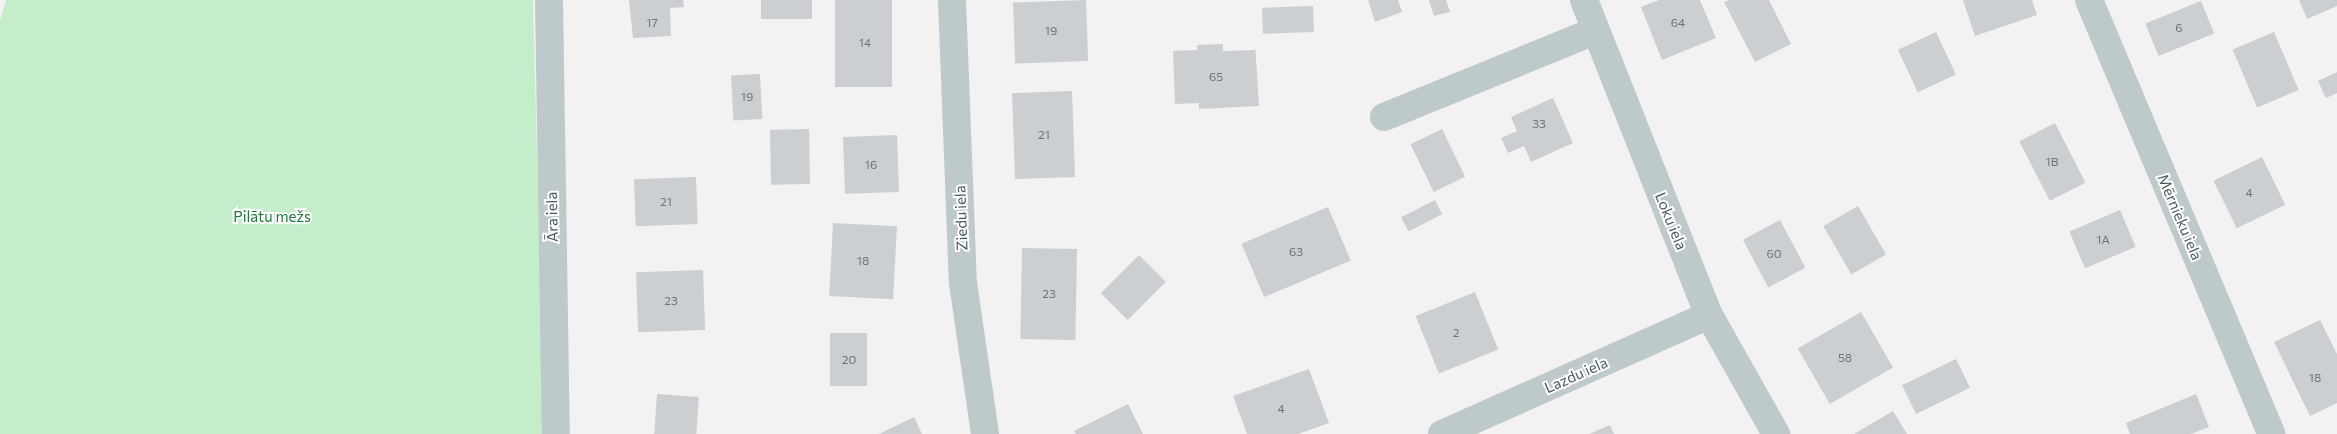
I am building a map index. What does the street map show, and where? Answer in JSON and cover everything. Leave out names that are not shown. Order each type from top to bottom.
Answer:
[{"type":"street","name":"Āra iela","points":[[549,0],[556,434]]},
{"type":"street","name":"Ziedu iela","points":[[952,0],[963,283],[982,425],[985,434]]},
{"type":"street","name":"Loku iela","points":[[1584,0],[1709,315],[1776,434]]},
{"type":"street","name":"Mērnieku iela","points":[[2089,0],[2272,434]]},
{"type":"street","points":[[1384,117],[1595,31]]},
{"type":"street","name":"Lazdu iela","points":[[1442,434],[1709,315]]},
{"type":"green space","name":"Pilātu mežs","points":[[6,0],[533,0],[544,434],[0,434],[0,21]]},
{"type":"building","points":[[629,0],[683,0],[684,7],[670,8],[671,36],[633,38]]},
{"type":"building","points":[[761,0],[812,0],[812,19],[761,19]]},
{"type":"building","points":[[835,0],[892,0],[892,87],[835,87]]},
{"type":"building","points":[[1086,0],[1088,61],[1015,64],[1013,3]]},
{"type":"building","points":[[1368,0],[1398,0],[1402,12],[1375,22]]},
{"type":"building","points":[[1429,0],[1446,0],[1450,12],[1434,16]]},
{"type":"building","points":[[1659,0],[1700,0],[1716,38],[1662,60],[1641,7]]},
{"type":"building","points":[[1729,0],[1769,0],[1791,44],[1755,62],[1724,2]]},
{"type":"building","points":[[1963,0],[2032,0],[2037,15],[1975,36]]},
{"type":"building","points":[[2299,0],[2337,0],[2337,6],[2307,19]]},
{"type":"building","points":[[2201,1],[2214,33],[2158,56],[2145,23]]},
{"type":"building","points":[[1313,6],[1314,32],[1263,34],[1262,8]]},
{"type":"building","points":[[1936,32],[1956,75],[1918,92],[1898,50]]},
{"type":"building","points":[[2274,32],[2299,90],[2257,108],[2233,50]]},
{"type":"building","points":[[1255,43],[1259,106],[1199,109],[1199,103],[1175,104],[1173,51],[1197,50],[1197,45],[1223,44],[1223,51],[1255,50]]},
{"type":"building","points":[[2337,72],[2337,93],[2326,98],[2318,81]]},
{"type":"building","points":[[760,74],[762,119],[733,120],[731,76]]},
{"type":"building","points":[[1072,91],[1075,177],[1015,179],[1012,93]]},
{"type":"building","points":[[1553,98],[1573,143],[1531,162],[1524,146],[1508,153],[1501,138],[1517,131],[1511,117]]},
{"type":"building","points":[[2055,123],[2085,183],[2050,201],[2019,141]]},
{"type":"building","points":[[809,129],[810,184],[771,185],[770,130]]},
{"type":"building","points":[[1442,129],[1465,177],[1434,192],[1411,144]]},
{"type":"building","points":[[897,135],[899,192],[845,194],[843,137]]},
{"type":"building","points":[[2262,157],[2285,205],[2237,228],[2213,181]]},
{"type":"building","points":[[696,177],[698,224],[636,226],[634,179]]},
{"type":"building","points":[[1435,200],[1442,214],[1408,232],[1401,217]]},
{"type":"building","points":[[1858,206],[1886,254],[1851,274],[1823,226]]},
{"type":"building","points":[[1328,207],[1351,260],[1264,297],[1241,244]]},
{"type":"building","points":[[2120,210],[2136,247],[2085,268],[2069,231]]},
{"type":"building","points":[[1780,220],[1805,268],[1768,287],[1743,240]]},
{"type":"building","points":[[833,223],[897,226],[893,299],[829,296]]},
{"type":"building","points":[[1022,248],[1077,249],[1075,340],[1020,339]]},
{"type":"building","points":[[1139,255],[1166,282],[1128,320],[1101,293]]},
{"type":"building","points":[[703,270],[705,330],[638,332],[636,272]]},
{"type":"building","points":[[1475,292],[1498,349],[1439,373],[1416,316]]},
{"type":"building","points":[[1861,312],[1893,367],[1830,404],[1798,348]]},
{"type":"building","points":[[2320,320],[2337,354],[2337,403],[2310,416],[2274,342]]},
{"type":"building","points":[[830,333],[867,333],[867,386],[830,386]]},
{"type":"building","points":[[1956,359],[1970,388],[1916,414],[1902,385]]},
{"type":"building","points":[[1309,369],[1329,423],[1298,434],[1247,434],[1233,396]]},
{"type":"building","points":[[657,394],[699,397],[696,434],[654,434]]},
{"type":"building","points":[[2196,394],[2209,427],[2191,434],[2130,434],[2126,423]]},
{"type":"building","points":[[1128,404],[1143,434],[1076,434],[1074,431]]},
{"type":"building","points":[[1893,411],[1907,434],[1854,434]]},
{"type":"building","points":[[914,417],[922,434],[879,434]]},
{"type":"building","points":[[1610,425],[1614,434],[1589,434]]}]
